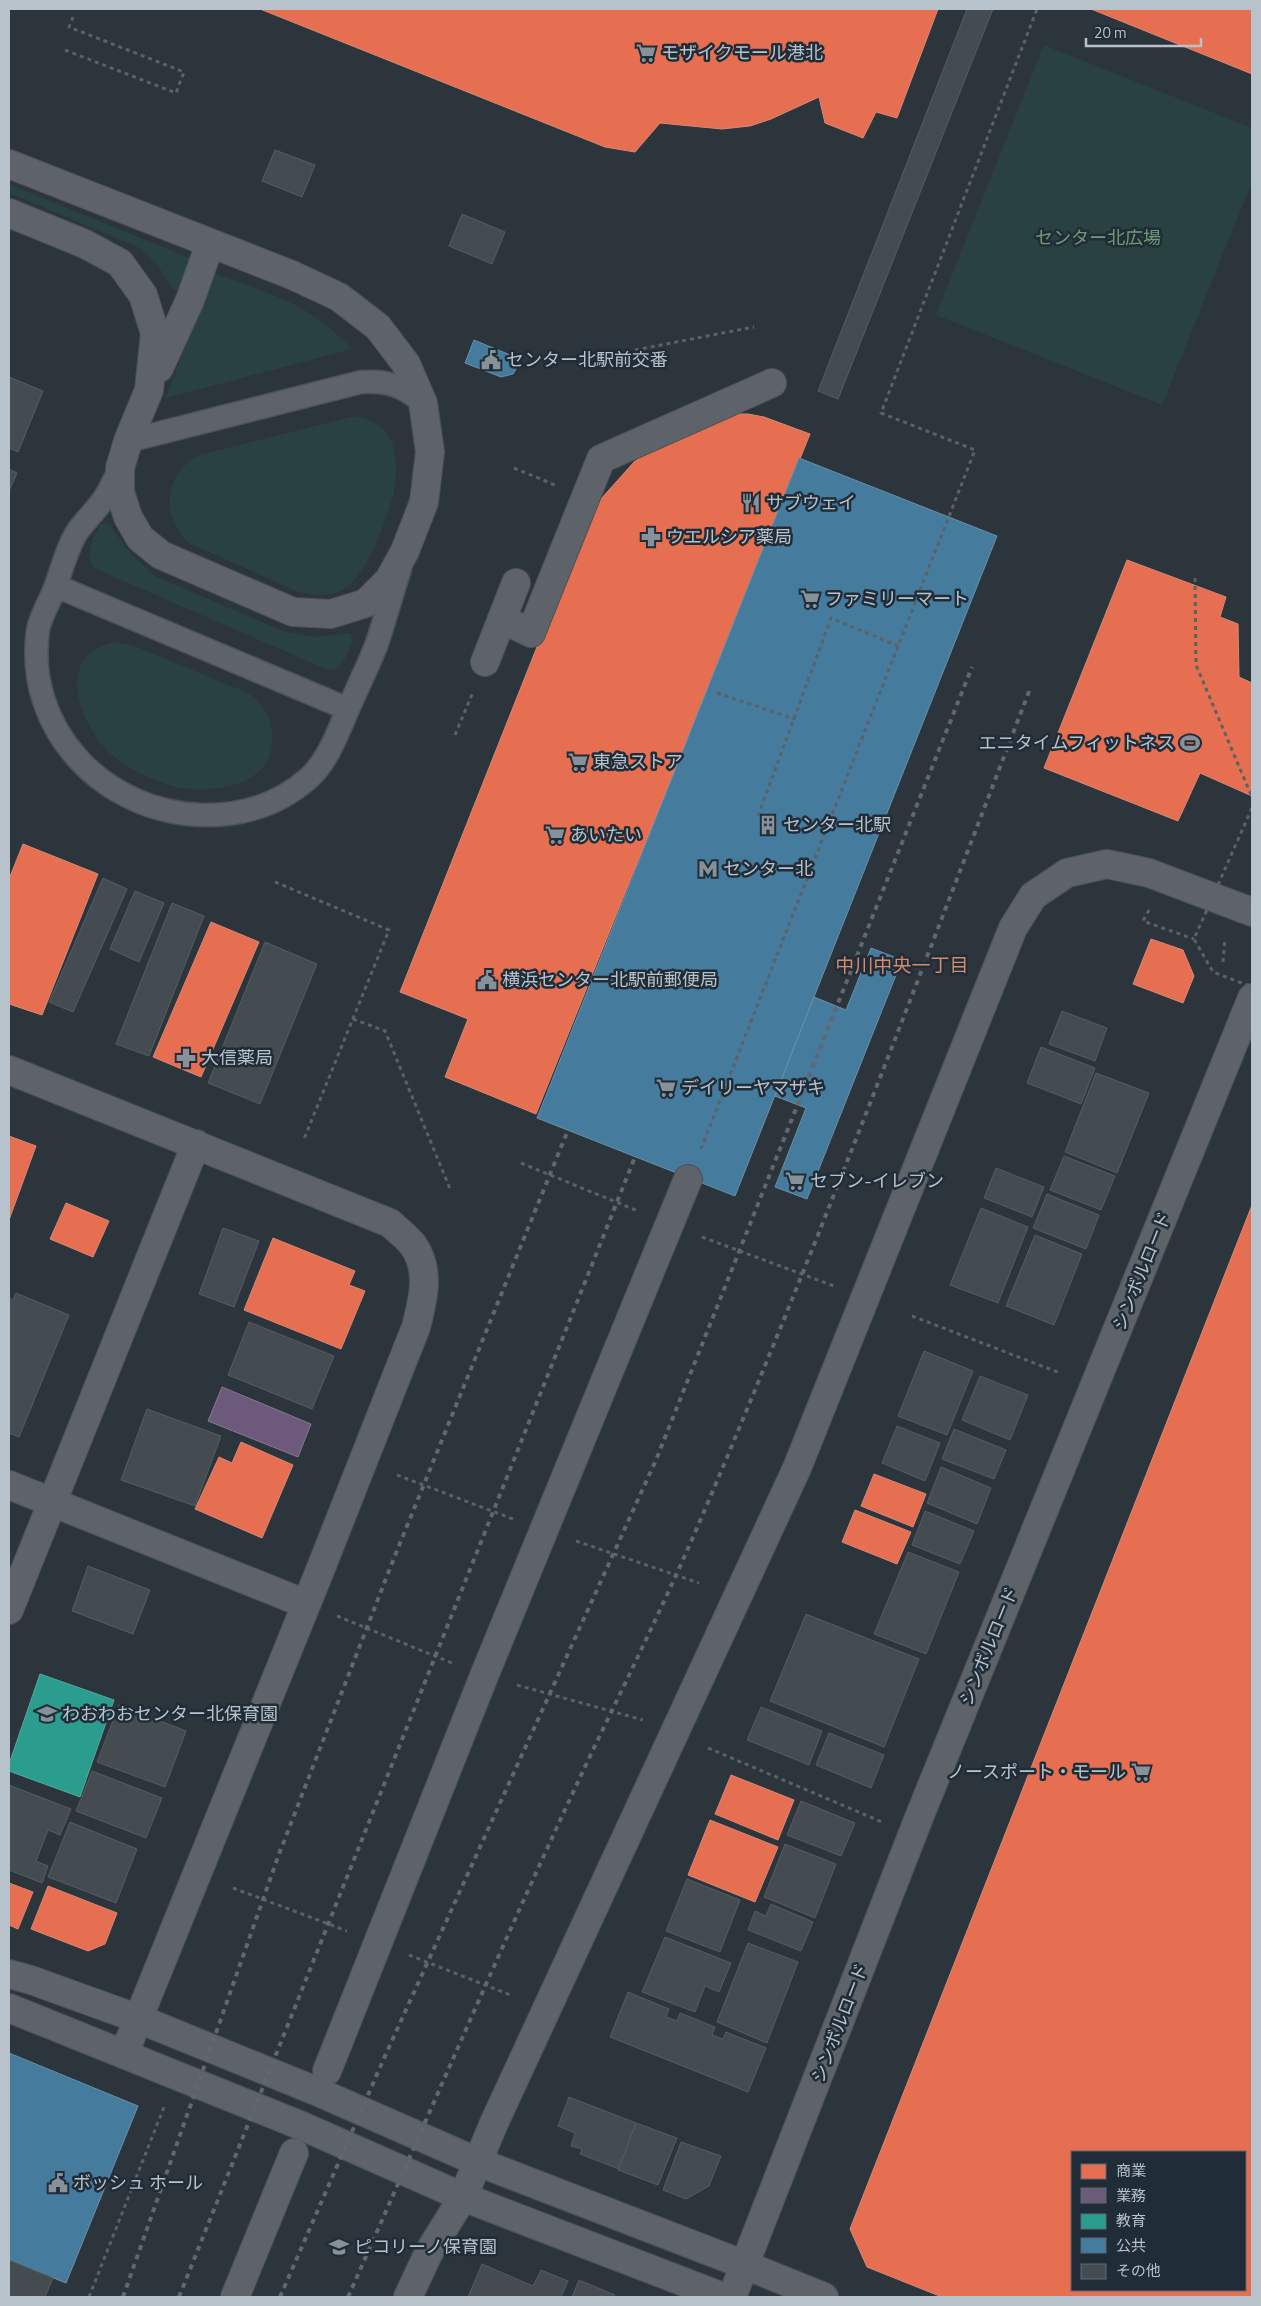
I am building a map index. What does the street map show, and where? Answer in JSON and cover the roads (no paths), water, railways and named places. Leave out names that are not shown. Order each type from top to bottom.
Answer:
[{"type":"street","points":[[9,164],[292,275],[340,297],[378,327],[406,364],[423,403],[430,452],[424,502],[405,551],[389,580],[366,603],[331,614],[293,612],[161,555],[140,538],[128,517],[120,492],[120,468],[128,441],[190,300],[210,244]]},
{"type":"street","points":[[9,213],[85,244],[120,263],[143,295],[155,333],[149,390]]},
{"type":"street","points":[[502,619],[531,633],[602,459],[772,383]]},
{"type":"street","points":[[485,662],[516,583]]},
{"type":"street","points":[[408,2297],[429,2252],[463,2197],[501,2106],[796,1468],[1012,928],[1034,896],[1068,873],[1107,864],[1149,873],[1252,912]]},
{"type":"street","name":"シンボルロード","points":[[732,2297],[920,1815],[1252,998]]},
{"type":"street","points":[[9,1070],[390,1223],[413,1245],[424,1272],[424,1296],[416,1327],[124,2054]]},
{"type":"street","points":[[9,1610],[196,1144]]},
{"type":"street","points":[[327,2071],[488,1667],[688,1179]]},
{"type":"street","points":[[9,1485],[306,1604]]},
{"type":"street","points":[[9,1974],[31,1980],[139,2019],[316,2091],[478,2162],[824,2297]]},
{"type":"street","points":[[9,2008],[302,2126],[463,2197],[723,2297]]},
{"type":"street","points":[[234,2297],[294,2153]]},
{"type":"lane","points":[[128,441],[361,382],[376,380],[392,383],[409,391],[423,403]]},
{"type":"lane","points":[[120,468],[105,498],[76,534],[38,628],[36,660],[47,713],[62,739],[94,774],[117,791],[143,804],[169,812],[223,815],[250,811],[293,791],[312,775],[327,756],[376,645],[405,551]]},
{"type":"lane","points":[[56,586],[348,710]]},
{"type":"railway","points":[[280,2297],[385,2056],[656,1460],[972,667]]},
{"type":"railway","points":[[348,2297],[529,1888],[661,1609],[700,1521],[828,1211],[1030,689]]},
{"type":"railway","points":[[123,2297],[279,1854],[392,1563],[568,1130]]},
{"type":"railway","points":[[179,2297],[635,1157]]},
{"type":"place","name":"モザイクモール港北","points":[[646,53]]},
{"type":"place","name":"センター北駅前交番","points":[[491,360]]},
{"type":"place","name":"サブウェイ","points":[[751,503]]},
{"type":"place","name":"ウエルシア薬局","points":[[651,537]]},
{"type":"place","name":"ファミリーマート","points":[[810,599]]},
{"type":"place","name":"エニタイムフィットネス","points":[[1190,743]]},
{"type":"place","name":"東急ストア","points":[[578,762]]},
{"type":"place","name":"センター北駅","points":[[768,825]]},
{"type":"place","name":"あいたい","points":[[555,835]]},
{"type":"place","name":"センター北","points":[[708,869]]},
{"type":"place","name":"横浜センター北駅前郵便局","points":[[487,980]]},
{"type":"place","name":"大信薬局","points":[[186,1058]]},
{"type":"place","name":"デイリーヤマザキ","points":[[666,1088]]},
{"type":"place","name":"セブン-イレブン","points":[[795,1181]]},
{"type":"place","name":"わおわおセンター北保育園","points":[[47,1714]]},
{"type":"place","name":"ノースポート・モール","points":[[1141,1772]]},
{"type":"place","name":"ボッシュ ホール","points":[[58,2183]]},
{"type":"place","name":"ピコリーノ保育園","points":[[339,2247]]},
{"type":"district","name":"中川中央一丁目","points":[[902,965]]},
{"type":"park label","name":"センター北広場","points":[[1098,238]]}]
